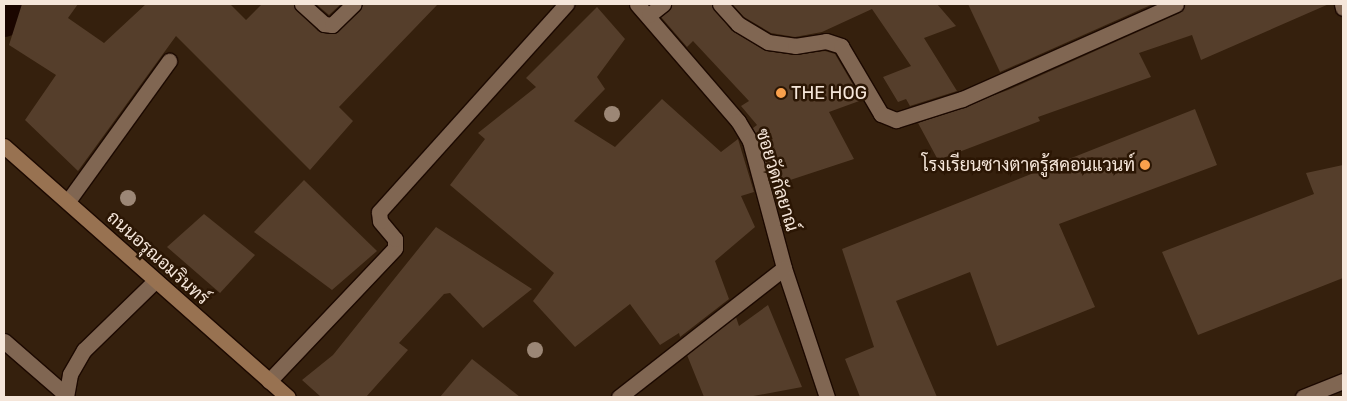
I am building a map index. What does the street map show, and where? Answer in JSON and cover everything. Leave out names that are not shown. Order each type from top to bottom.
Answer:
[{"type":"main road","name":"ถนนอรุณอมรินทร์","points":[[4,146],[68,201],[154,282],[288,397]]},
{"type":"street","points":[[302,4],[324,24],[332,25],[354,4]]},
{"type":"street","points":[[270,381],[395,248],[395,239],[380,221],[378,212],[566,4]]},
{"type":"street","name":"ซอยวัดกัลยาณ์","points":[[637,4],[649,15],[738,122],[750,141],[784,268],[827,397]]},
{"type":"street","points":[[649,15],[663,4]]},
{"type":"street","points":[[720,4],[738,24],[768,42],[795,46],[826,41],[841,46],[881,114],[890,120],[962,99],[1176,4]]},
{"type":"street","points":[[1342,4],[1343,8]]},
{"type":"street","points":[[68,201],[169,61]]},
{"type":"street","points":[[619,397],[784,268]]},
{"type":"street","points":[[66,396],[70,374],[84,350],[154,282]]},
{"type":"street","points":[[4,341],[66,396]]},
{"type":"street","points":[[1303,397],[1321,394],[1343,381]]},
{"type":"building","points":[[22,4],[78,4],[68,18],[104,43],[146,4],[230,4],[246,20],[262,4],[293,4],[318,31],[331,34],[360,11],[363,4],[438,4],[339,107],[353,121],[310,170],[176,36],[78,171],[25,120],[56,75],[9,45]]},
{"type":"building","points":[[316,4],[341,4],[329,15]]},
{"type":"building","points":[[673,4],[711,4],[731,30],[766,51],[794,55],[825,51],[835,54],[862,100],[829,112],[854,159],[772,186],[753,128],[757,125],[741,106],[749,101],[693,41],[687,47],[661,17]]},
{"type":"building","points":[[732,4],[937,4],[956,26],[924,38],[957,91],[910,106],[906,99],[898,102],[883,77],[911,66],[872,9],[822,32],[795,37],[771,33],[744,17]]},
{"type":"building","points":[[968,4],[1153,4],[1000,72]]},
{"type":"building","points":[[1185,4],[1329,4],[1201,60],[1192,35],[1139,53],[1151,77],[1038,117],[1040,121],[938,160],[918,123],[1008,90],[1180,13]]},
{"type":"building","points":[[597,7],[625,39],[597,77],[605,89],[574,121],[615,147],[662,99],[721,152],[738,139],[754,192],[741,196],[755,227],[715,261],[729,299],[680,337],[679,333],[660,345],[630,304],[575,347],[533,301],[554,273],[450,185],[485,139],[478,133],[536,87],[526,78]]},
{"type":"building","points":[[1195,109],[1217,165],[1059,224],[1095,307],[997,346],[970,272],[896,301],[937,397],[860,397],[845,359],[874,347],[842,249]]},
{"type":"building","points":[[1343,165],[1343,278],[1198,335],[1162,252],[1314,194],[1306,173]]},
{"type":"building","points":[[304,180],[377,251],[332,290],[254,232]]},
{"type":"building","points":[[204,214],[255,255],[220,293],[167,247]]},
{"type":"building","points":[[436,227],[532,289],[483,328],[450,293],[444,294],[399,343],[408,350],[366,397],[321,397],[302,380],[333,355]]},
{"type":"building","points":[[768,305],[802,387],[748,397],[704,397],[687,355],[736,317],[739,326]]},
{"type":"building","points":[[472,359],[520,397],[440,397]]},
{"type":"waterway","points":[[4,21],[12,4]]},
{"type":"place","name":"THE HOG","points":[[781,93]]},
{"type":"place","name":"โรงเรียนซางตาครู้สคอนแวนท์","points":[[1145,165]]}]
